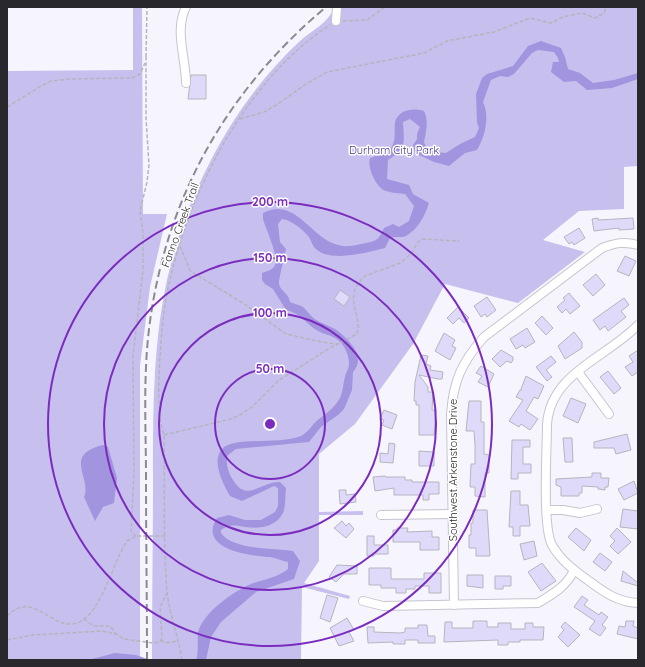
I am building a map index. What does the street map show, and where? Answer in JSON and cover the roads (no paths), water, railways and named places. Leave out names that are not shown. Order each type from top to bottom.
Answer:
[{"type":"street","points":[[186,7],[183,13],[180,48],[186,67],[186,83]]},
{"type":"street","points":[[336,21],[337,7]]},
{"type":"street","name":"Southwest Arkenstone Drive","points":[[454,605],[452,400],[457,378],[469,354],[484,337],[602,248],[614,243],[627,242],[638,245]]},
{"type":"street","points":[[638,325],[559,388],[547,417],[547,525],[550,541],[559,555],[574,570],[613,597],[620,600],[638,603]]},
{"type":"street","points":[[578,372],[609,414]]},
{"type":"street","points":[[547,510],[563,510],[580,513],[597,509]]},
{"type":"street","points":[[381,515],[453,514]]},
{"type":"street","points":[[363,601],[383,606],[538,603],[555,593],[570,579],[574,570]]},
{"type":"railway","points":[[147,660],[146,366],[149,329],[157,281],[169,236],[186,192],[206,151],[230,112],[258,74],[290,40],[326,7]]},
{"type":"park label","name":"Durham City Park","points":[[394,150]]}]
